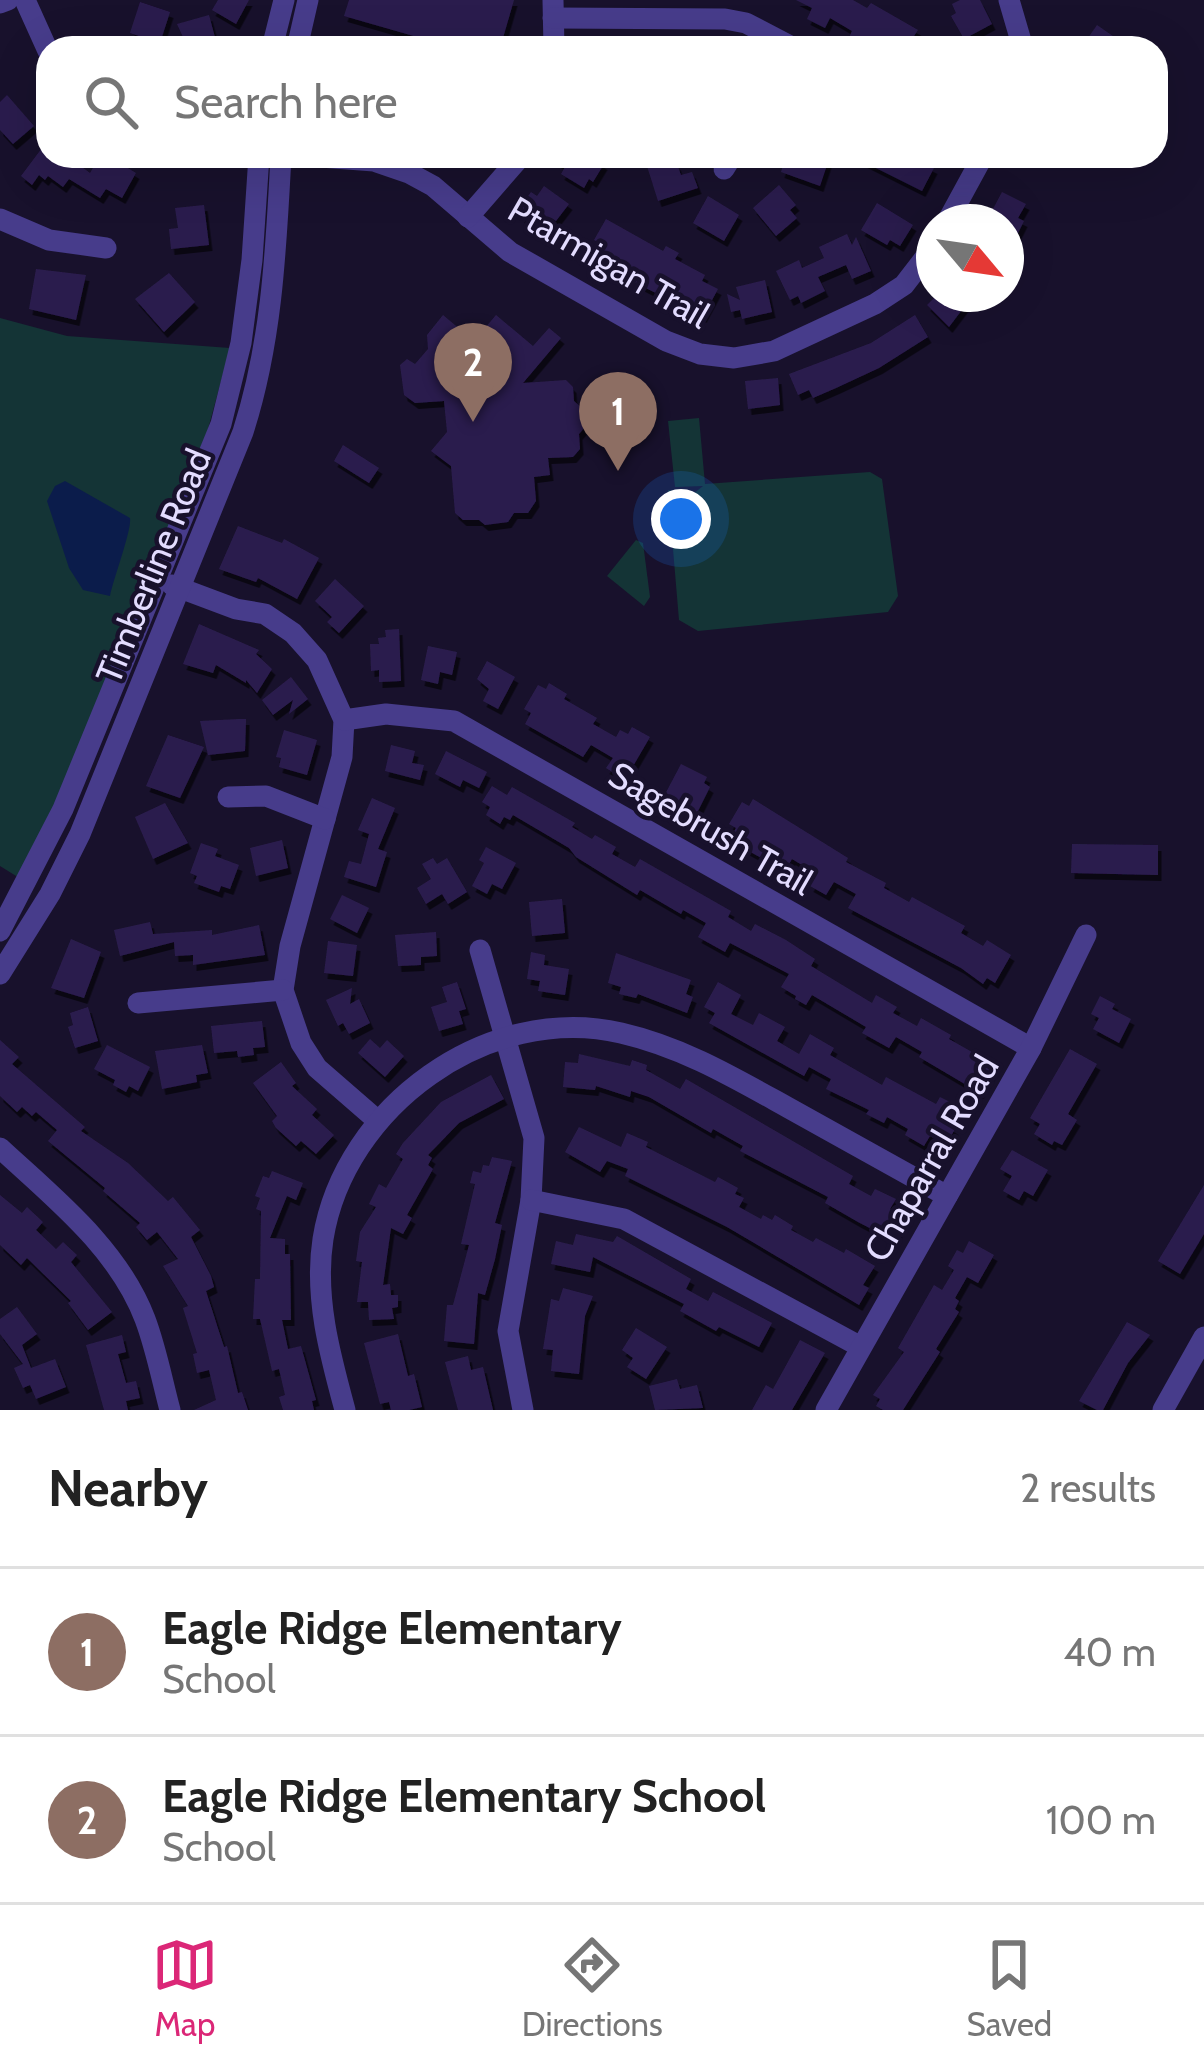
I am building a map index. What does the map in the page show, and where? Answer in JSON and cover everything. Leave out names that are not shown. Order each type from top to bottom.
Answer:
[{"type":"street","points":[[25,0],[41,36]]},
{"type":"street","points":[[275,36],[284,0]]},
{"type":"street","points":[[300,36],[308,0]]},
{"type":"street","points":[[1009,0],[1020,36]]},
{"type":"street","points":[[553,9],[725,19],[771,36]]},
{"type":"street","name":"Timberline Road","points":[[0,931],[63,809],[221,424],[234,380],[252,260],[258,168]]},
{"type":"street","name":"Timberline Road","points":[[0,974],[50,894],[80,834],[182,589],[256,391],[273,300],[280,168]]},
{"type":"street","name":"Ptarmigan Trail","points":[[394,168],[433,187],[510,251],[666,341],[700,354],[734,358],[774,350],[875,304],[904,285],[916,269]]},
{"type":"street","points":[[468,217],[511,168]]},
{"type":"street","points":[[955,204],[972,168]]},
{"type":"street","points":[[0,219],[49,240],[106,248]]},
{"type":"street","points":[[159,580],[236,609],[266,614],[292,633],[317,660],[344,720],[342,757],[290,946],[283,990],[301,1043],[317,1068],[378,1121]]},
{"type":"street","name":"Sagebrush Trail","points":[[344,720],[386,714],[454,721],[1031,1048]]},
{"type":"street","points":[[228,797],[266,796],[325,819]]},
{"type":"street","name":"Chaparral Road","points":[[826,1410],[1031,1048],[1086,935]]},
{"type":"street","points":[[480,950],[534,1138],[531,1201],[508,1331],[523,1410]]},
{"type":"street","points":[[138,1004],[283,990]]},
{"type":"street","points":[[345,1410],[321,1301],[323,1240],[355,1153],[408,1090],[434,1071],[506,1038],[588,1029],[673,1048],[947,1196]]},
{"type":"street","points":[[0,1148],[81,1223],[120,1271],[145,1318],[170,1410]]},
{"type":"street","points":[[531,1201],[624,1219],[861,1348]]},
{"type":"street","points":[[1163,1410],[1204,1337]]},
{"type":"green space","points":[[0,318],[67,336],[230,348],[208,429],[73,765],[21,879],[0,866]]},
{"type":"green space","points":[[699,418],[705,484],[870,472],[882,479],[898,596],[888,612],[698,631],[679,620],[668,490],[693,494],[703,486],[675,487],[668,421]]},
{"type":"green space","points":[[636,540],[643,543],[650,597],[644,606],[607,576]]},
{"type":"water","points":[[65,481],[130,518],[110,596],[83,590],[69,568],[47,501],[55,486]]},
{"type":"building","points":[[218,0],[249,0],[236,24],[212,10]]},
{"type":"building","points":[[349,0],[514,0],[504,36],[414,36],[344,16]]},
{"type":"building","points":[[796,0],[853,0],[867,8],[871,3],[918,30],[914,36],[850,36],[852,31],[830,18],[825,28],[807,19],[812,8]]},
{"type":"building","points":[[980,0],[992,24],[962,36],[951,16],[956,13],[952,4]]},
{"type":"building","points":[[140,2],[170,12],[162,36],[130,33]]},
{"type":"building","points":[[209,15],[215,36],[182,36],[177,24]]},
{"type":"building","points":[[1097,25],[1113,36],[1089,36]]},
{"type":"building","points":[[7,95],[34,126],[13,144],[0,130],[0,102]]},
{"type":"building","points":[[36,156],[36,168],[83,168],[90,173],[93,168],[128,168],[136,173],[122,198],[106,189],[100,198],[69,179],[63,187],[48,176],[45,180],[39,175],[32,185],[21,176]]},
{"type":"building","points":[[564,168],[602,168],[584,188],[561,174]]},
{"type":"building","points":[[648,168],[678,168],[681,175],[692,172],[698,188],[658,201]]},
{"type":"building","points":[[782,168],[826,168],[820,186],[781,172]]},
{"type":"building","points":[[876,168],[934,168],[922,191]]},
{"type":"building","points":[[779,185],[796,205],[790,210],[797,218],[776,236],[753,208]]},
{"type":"building","points":[[544,186],[569,204],[556,221],[551,218],[545,226],[536,220],[532,225],[521,217],[525,211],[520,207],[531,192],[537,196]]},
{"type":"building","points":[[1002,192],[1026,204],[1024,208],[996,204]]},
{"type":"building","points":[[708,196],[739,215],[724,241],[693,223]]},
{"type":"building","points":[[877,203],[913,225],[900,246],[890,240],[887,245],[861,230]]},
{"type":"building","points":[[204,205],[209,245],[171,249],[169,229],[178,228],[175,208]]},
{"type":"building","points":[[606,219],[663,251],[666,246],[679,253],[675,259],[705,275],[702,281],[718,289],[703,317],[634,282],[639,274],[616,261],[611,269],[592,258],[600,243],[594,240]]},
{"type":"building","points":[[847,234],[852,245],[856,237],[871,271],[852,279],[846,265],[818,277],[825,291],[801,303],[798,296],[790,300],[776,271],[799,260],[802,268],[824,258],[819,247]]},
{"type":"building","points":[[36,269],[86,275],[76,320],[29,309]]},
{"type":"building","points":[[169,273],[195,302],[164,332],[135,299]]},
{"type":"building","points":[[765,280],[772,312],[742,319],[740,310],[731,312],[727,294],[740,300],[736,287]]},
{"type":"building","points":[[934,312],[960,312],[949,327]]},
{"type":"building","points":[[443,315],[474,341],[496,315],[533,346],[549,328],[561,338],[523,383],[566,380],[573,387],[574,401],[583,409],[580,449],[573,457],[548,458],[550,475],[534,477],[536,501],[528,513],[514,513],[508,522],[485,525],[455,513],[451,466],[431,451],[447,432],[444,401],[415,403],[404,395],[400,365],[407,359],[415,364],[428,349],[427,335]]},
{"type":"building","points":[[915,315],[928,337],[836,388],[813,398],[809,390],[798,395],[789,374],[871,343]]},
{"type":"building","points":[[778,378],[780,405],[748,409],[745,381]]},
{"type":"building","points":[[343,445],[379,468],[369,483],[334,461]]},
{"type":"building","points":[[238,526],[282,543],[284,539],[319,558],[297,599],[258,578],[256,582],[219,569]]},
{"type":"building","points":[[335,579],[364,606],[339,633],[327,622],[332,617],[315,601]]},
{"type":"building","points":[[199,624],[259,650],[256,654],[272,669],[257,693],[246,680],[216,665],[213,673],[183,664]]},
{"type":"building","points":[[399,629],[401,681],[379,682],[379,670],[371,671],[370,644],[379,644],[378,638],[386,637],[385,630]]},
{"type":"building","points":[[428,646],[457,652],[452,675],[440,672],[438,684],[421,680]]},
{"type":"building","points":[[487,661],[515,677],[498,709],[483,701],[489,689],[477,679]]},
{"type":"building","points":[[291,677],[308,699],[289,714],[293,700],[273,715],[262,700]]},
{"type":"building","points":[[549,683],[567,694],[564,699],[597,718],[593,724],[616,737],[620,730],[628,734],[632,727],[650,737],[625,780],[606,768],[613,758],[591,745],[583,757],[525,724],[531,713],[524,709],[538,685],[546,689]]},
{"type":"building","points":[[246,719],[245,751],[208,755],[200,721]]},
{"type":"building","points":[[284,730],[317,740],[307,775],[279,767],[281,758],[276,757]]},
{"type":"building","points":[[168,735],[204,747],[180,798],[146,786]]},
{"type":"building","points":[[391,745],[415,751],[412,763],[424,765],[420,780],[385,771]]},
{"type":"building","points":[[446,751],[487,772],[479,788],[463,780],[460,787],[435,774]]},
{"type":"building","points":[[681,764],[707,777],[704,783],[710,787],[696,815],[663,798]]},
{"type":"building","points":[[492,786],[507,795],[512,787],[575,823],[572,827],[592,839],[595,835],[616,847],[612,854],[635,867],[640,859],[731,911],[728,917],[751,931],[755,924],[786,940],[815,959],[811,966],[872,1003],[876,995],[897,1007],[893,1013],[917,1026],[921,1018],[951,1035],[949,1039],[979,1056],[976,1061],[993,1071],[980,1093],[919,1057],[922,1052],[896,1037],[889,1048],[862,1033],[866,1027],[812,995],[806,1005],[795,999],[781,987],[789,974],[730,943],[725,952],[698,937],[706,923],[683,910],[681,914],[640,890],[637,895],[513,815],[500,824],[486,815],[490,807],[482,802]]},
{"type":"building","points":[[372,798],[395,808],[378,849],[387,852],[376,887],[344,877],[349,861],[361,864],[369,834],[358,830]]},
{"type":"building","points":[[753,799],[848,858],[846,862],[886,883],[884,888],[909,902],[912,897],[965,926],[961,933],[983,946],[987,940],[1011,955],[995,983],[987,978],[983,984],[848,908],[856,894],[834,882],[826,895],[810,886],[817,874],[792,859],[785,871],[729,840],[736,828],[729,824],[742,802],[749,806]]},
{"type":"building","points":[[165,803],[188,843],[153,859],[135,817]]},
{"type":"building","points":[[282,840],[288,868],[256,876],[250,848]]},
{"type":"building","points":[[201,843],[218,849],[215,856],[239,865],[230,889],[221,886],[219,892],[194,883],[197,876],[190,873]]},
{"type":"building","points":[[1072,844],[1158,845],[1158,875],[1071,873]]},
{"type":"building","points":[[486,847],[516,863],[502,889],[492,884],[487,894],[472,886]]},
{"type":"building","points":[[433,858],[437,864],[447,858],[467,892],[448,904],[442,894],[426,904],[417,888],[431,879],[422,864]]},
{"type":"building","points":[[342,895],[369,908],[357,933],[330,919]]},
{"type":"building","points":[[562,899],[565,933],[532,936],[529,902]]},
{"type":"building","points":[[150,922],[153,934],[212,930],[212,935],[259,925],[265,955],[193,965],[193,955],[175,956],[174,942],[120,956],[114,930]]},
{"type":"building","points":[[436,932],[437,956],[421,957],[421,965],[398,966],[395,935]]},
{"type":"building","points":[[71,939],[101,952],[84,998],[51,988]]},
{"type":"building","points":[[328,941],[357,945],[353,976],[324,973]]},
{"type":"building","points":[[531,952],[545,955],[544,965],[569,969],[565,995],[538,991],[540,981],[527,979]]},
{"type":"building","points":[[616,953],[691,980],[686,994],[693,997],[687,1013],[638,994],[636,998],[619,994],[621,987],[608,983]]},
{"type":"building","points":[[457,982],[466,1009],[459,1011],[463,1024],[439,1031],[431,1007],[447,1002],[442,987]]},
{"type":"building","points":[[718,982],[741,995],[731,1014],[753,1025],[759,1013],[785,1027],[777,1041],[799,1054],[810,1034],[834,1048],[830,1055],[882,1085],[886,1077],[936,1104],[940,1097],[952,1103],[946,1113],[953,1117],[949,1125],[955,1129],[946,1145],[930,1136],[924,1146],[905,1135],[908,1129],[887,1117],[884,1123],[866,1114],[869,1110],[826,1089],[831,1079],[809,1067],[804,1076],[709,1023],[715,1013],[704,1007]]},
{"type":"building","points":[[352,988],[350,1004],[359,999],[370,1023],[349,1034],[343,1023],[338,1026],[326,1000]]},
{"type":"building","points":[[1100,996],[1131,1019],[1119,1043],[1093,1029],[1099,1018],[1091,1014]]},
{"type":"building","points":[[88,1007],[98,1041],[75,1048],[68,1027],[73,1025],[70,1013]]},
{"type":"building","points":[[262,1021],[265,1047],[253,1048],[254,1055],[214,1053],[211,1026]]},
{"type":"building","points":[[370,1039],[380,1048],[387,1040],[404,1056],[385,1077],[358,1053]]},
{"type":"building","points":[[0,1040],[19,1057],[12,1064],[85,1127],[81,1131],[128,1163],[168,1201],[173,1197],[200,1230],[191,1237],[211,1276],[214,1287],[206,1291],[238,1393],[242,1392],[248,1410],[194,1410],[216,1400],[209,1370],[197,1373],[193,1354],[197,1353],[183,1308],[188,1306],[163,1266],[178,1259],[157,1232],[147,1240],[136,1227],[140,1223],[105,1188],[48,1141],[57,1130],[36,1112],[32,1116],[22,1107],[17,1112],[0,1096]]},
{"type":"building","points":[[107,1045],[150,1067],[138,1091],[129,1086],[126,1092],[94,1069]]},
{"type":"building","points":[[202,1045],[208,1073],[196,1075],[197,1082],[162,1089],[155,1051]]},
{"type":"building","points":[[1070,1049],[1097,1064],[1068,1114],[1077,1120],[1062,1145],[1054,1141],[1052,1145],[1034,1134],[1040,1124],[1030,1118]]},
{"type":"building","points":[[579,1054],[630,1066],[632,1060],[647,1065],[646,1070],[680,1089],[686,1079],[853,1176],[849,1184],[871,1196],[875,1189],[896,1199],[890,1209],[906,1217],[898,1233],[891,1229],[887,1237],[858,1222],[825,1203],[828,1197],[740,1151],[743,1146],[649,1097],[631,1091],[630,1097],[596,1086],[595,1090],[563,1087],[565,1062],[578,1063]]},
{"type":"building","points":[[281,1062],[296,1083],[292,1086],[317,1109],[312,1115],[334,1135],[316,1154],[301,1141],[296,1146],[276,1128],[272,1121],[277,1116],[253,1083]]},
{"type":"building","points":[[491,1075],[504,1099],[459,1123],[428,1155],[433,1169],[407,1215],[412,1218],[403,1234],[391,1228],[383,1285],[390,1284],[391,1295],[398,1295],[398,1307],[392,1308],[394,1319],[369,1320],[368,1302],[357,1302],[362,1262],[356,1261],[360,1232],[376,1207],[369,1204],[379,1184],[386,1188],[403,1159],[396,1154],[403,1143],[441,1102]]},
{"type":"building","points":[[579,1127],[621,1147],[627,1133],[648,1142],[646,1147],[715,1182],[718,1177],[738,1188],[735,1194],[744,1198],[739,1207],[761,1219],[763,1215],[772,1220],[775,1215],[813,1242],[816,1238],[844,1253],[846,1249],[875,1266],[863,1285],[869,1288],[859,1305],[727,1227],[625,1176],[628,1169],[607,1161],[600,1172],[565,1152]]},
{"type":"building","points":[[1012,1150],[1048,1170],[1033,1196],[1024,1191],[1019,1200],[1003,1191],[1012,1176],[1000,1169]]},
{"type":"building","points":[[492,1157],[512,1161],[495,1223],[502,1225],[495,1259],[485,1295],[478,1293],[474,1344],[444,1341],[447,1305],[453,1305],[469,1245],[461,1244],[475,1184],[470,1183],[473,1171],[481,1173]]},
{"type":"building","points":[[272,1171],[303,1183],[296,1200],[287,1196],[270,1238],[285,1239],[285,1254],[290,1254],[291,1320],[282,1320],[288,1349],[301,1346],[316,1400],[312,1401],[314,1410],[283,1410],[279,1369],[272,1371],[260,1319],[253,1319],[255,1279],[260,1279],[261,1211],[256,1209],[260,1198],[255,1196],[263,1176],[269,1178]]},
{"type":"building","points":[[1204,1185],[1204,1234],[1180,1274],[1158,1261]]},
{"type":"building","points":[[0,1195],[22,1213],[27,1207],[43,1222],[36,1230],[56,1249],[63,1242],[77,1255],[71,1262],[112,1312],[88,1330],[71,1301],[27,1258],[21,1265],[0,1245]]},
{"type":"building","points":[[576,1234],[613,1242],[617,1236],[691,1279],[686,1289],[708,1301],[713,1292],[772,1323],[759,1347],[719,1327],[716,1331],[680,1311],[684,1304],[593,1257],[590,1272],[551,1264],[556,1241],[573,1245]]},
{"type":"building","points":[[969,1241],[994,1255],[978,1283],[967,1277],[955,1298],[959,1312],[936,1349],[940,1352],[903,1410],[883,1410],[876,1406],[880,1399],[873,1395],[904,1352],[898,1348],[934,1285],[942,1290],[954,1270],[948,1266]]},
{"type":"building","points":[[563,1288],[593,1296],[585,1316],[579,1374],[551,1371],[553,1350],[543,1349],[551,1299],[559,1301]]},
{"type":"building","points":[[17,1307],[37,1334],[22,1345],[31,1368],[55,1359],[66,1387],[36,1399],[30,1385],[23,1388],[14,1368],[23,1364],[0,1334],[0,1319]]},
{"type":"building","points":[[1127,1322],[1150,1335],[1128,1363],[1103,1410],[1097,1410],[1079,1401]]},
{"type":"building","points":[[636,1328],[667,1347],[646,1379],[627,1367],[633,1358],[622,1350]]},
{"type":"building","points":[[398,1334],[408,1376],[414,1374],[422,1407],[391,1410],[389,1402],[380,1404],[364,1343]]},
{"type":"building","points":[[122,1335],[126,1352],[118,1354],[126,1383],[136,1381],[140,1398],[126,1401],[128,1410],[104,1410],[86,1345]]},
{"type":"building","points":[[800,1340],[825,1353],[792,1410],[752,1410],[766,1385],[773,1389]]},
{"type":"building","points":[[468,1356],[471,1370],[483,1367],[493,1410],[458,1410],[445,1362]]},
{"type":"building","points":[[677,1379],[680,1389],[697,1385],[703,1408],[655,1410],[649,1386]]},
{"type":"place","name":"Eagle Ridge Elementary School","points":[[473,422]]},
{"type":"place","name":"Eagle Ridge Elementary","points":[[618,471]]}]
